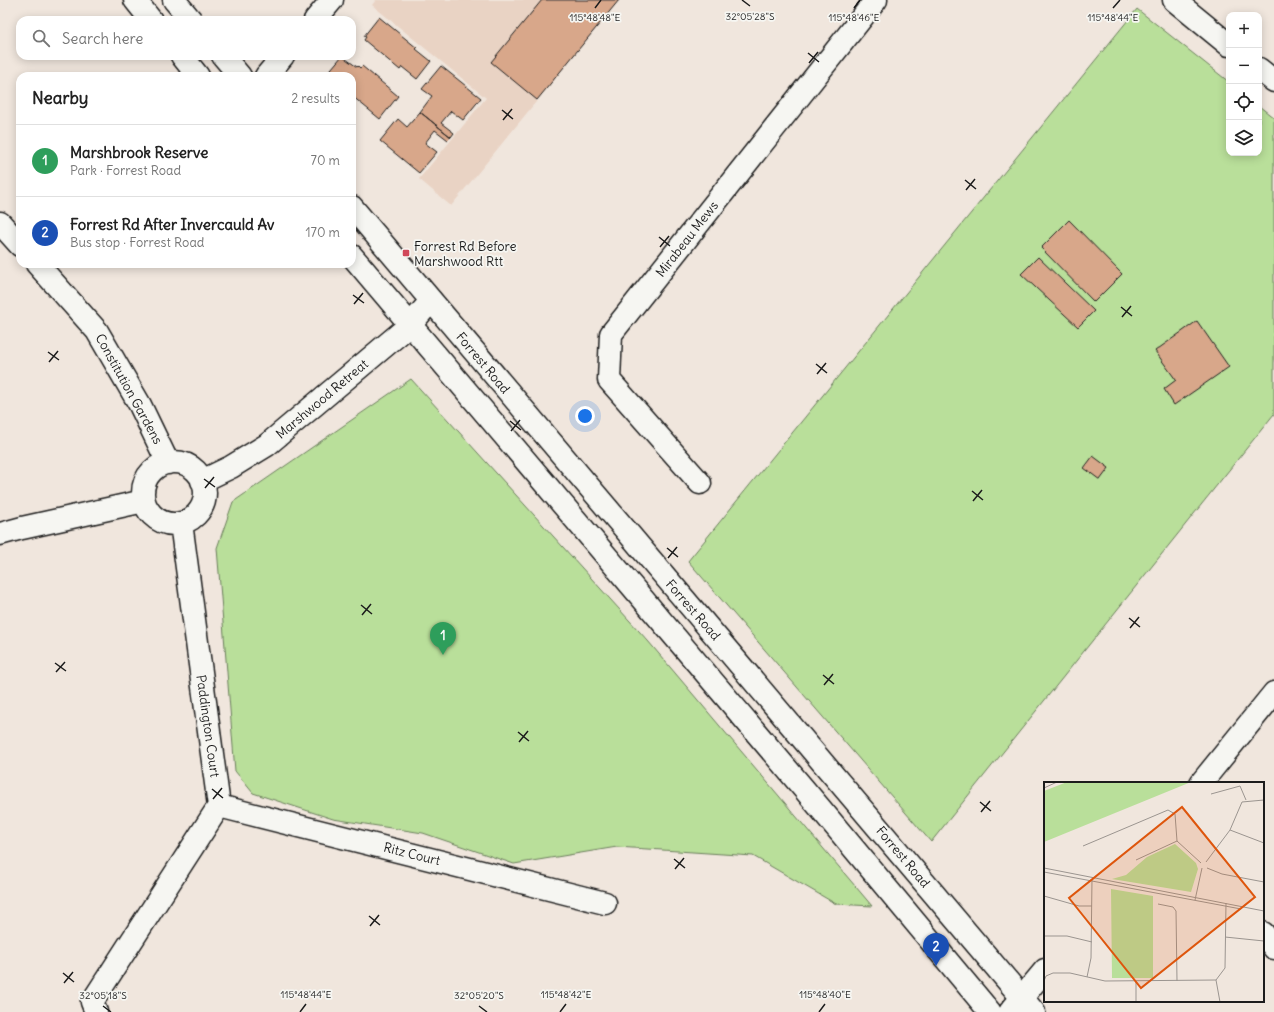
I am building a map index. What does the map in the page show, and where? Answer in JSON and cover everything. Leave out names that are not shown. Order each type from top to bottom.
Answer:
[{"type":"street","points":[[135,0],[149,16]]},
{"type":"street","points":[[174,0],[188,16]]},
{"type":"street","points":[[318,16],[332,0]]},
{"type":"street","name":"Mirabeau Mews","points":[[700,483],[609,380],[611,334],[876,0]]},
{"type":"street","points":[[1174,0],[1226,43]]},
{"type":"street","points":[[185,60],[195,72]]},
{"type":"street","points":[[226,60],[237,72]]},
{"type":"street","points":[[269,72],[280,60]]},
{"type":"street","name":"Forrest Road","points":[[356,212],[1022,1007]]},
{"type":"street","points":[[0,223],[16,241]]},
{"type":"street","points":[[356,261],[820,808],[990,1012]]},
{"type":"street","name":"Constitution Gardens","points":[[41,268],[97,331],[140,405],[168,463]]},
{"type":"street","name":"Marshwood Retreat","points":[[202,481],[232,467],[267,445],[411,324],[431,301]]},
{"type":"street","points":[[168,463],[178,463],[188,466],[196,472],[202,481],[204,492],[203,502],[198,512],[190,519],[181,523],[171,524],[158,519],[147,509],[144,501],[143,491],[145,481],[158,466],[168,463]]},
{"type":"street","points":[[0,534],[144,501]]},
{"type":"street","name":"Paddington Court","points":[[181,523],[219,806]]},
{"type":"street","points":[[1202,782],[1274,693]]},
{"type":"street","points":[[96,1012],[92,1002],[219,806]]},
{"type":"street","name":"Ritz Court","points":[[219,806],[604,903]]},
{"type":"street","points":[[1264,934],[1274,948]]},
{"type":"street","points":[[1022,1007],[1044,972]]},
{"type":"shaded area","points":[[376,0],[619,0],[451,206],[419,179],[486,98],[372,5]]},
{"type":"green space","points":[[1137,9],[1226,80],[1226,156],[1262,156],[1262,108],[1274,118],[1274,414],[931,842],[688,561]]},
{"type":"green space","points":[[411,379],[648,641],[872,906],[836,904],[753,856],[617,847],[514,864],[423,833],[333,819],[253,793],[235,771],[217,548],[233,502]]},
{"type":"building","points":[[542,0],[619,0],[537,100],[491,62]]},
{"type":"building","points":[[379,17],[431,61],[417,79],[402,67],[400,70],[364,40],[366,37],[364,36]]},
{"type":"building","points":[[339,60],[347,60],[357,67],[358,66],[360,68],[362,66],[398,96],[380,119],[356,99],[356,72],[329,72]]},
{"type":"building","points":[[441,66],[481,98],[463,120],[451,111],[441,123],[454,133],[451,137],[420,112],[432,96],[422,89]]},
{"type":"building","points":[[420,112],[451,137],[448,140],[435,130],[425,143],[437,152],[419,173],[380,141],[398,119],[407,127]]},
{"type":"building","points":[[1069,220],[1122,274],[1094,302],[1041,248]]},
{"type":"building","points":[[1038,257],[1094,311],[1078,327],[1021,274]]},
{"type":"building","points":[[1197,321],[1229,367],[1174,405],[1164,389],[1176,380],[1155,351]]},
{"type":"building","points":[[1093,456],[1109,468],[1100,480],[1084,468]]},
{"type":"place","name":"Forrest Rd Before Marshwood Rtt","points":[[406,253]]},
{"type":"place","name":"Marshbrook Reserve","points":[[443,655]]},
{"type":"place","name":"Forrest Rd After Invercauld Av","points":[[936,966]]}]
